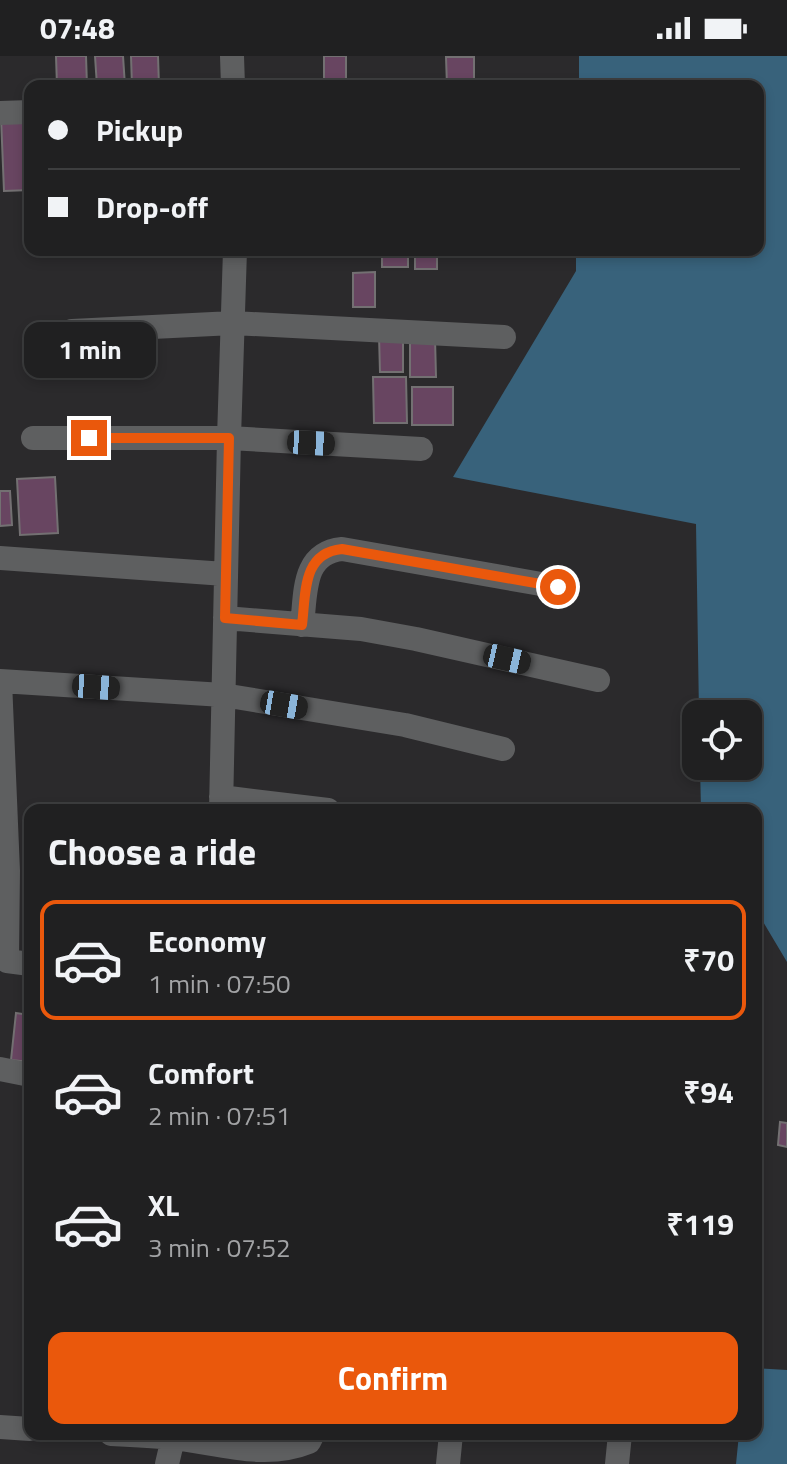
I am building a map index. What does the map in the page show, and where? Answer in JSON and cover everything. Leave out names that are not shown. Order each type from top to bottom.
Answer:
[{"type":"street","points":[[232,56],[233,80]]},
{"type":"street","points":[[0,113],[24,112]]},
{"type":"street","points":[[221,803],[235,256]]},
{"type":"street","points":[[72,331],[233,323],[504,337]]},
{"type":"street","points":[[33,438],[229,438],[421,449]]},
{"type":"street","points":[[302,625],[309,570],[318,556],[330,550],[342,549],[558,587]]},
{"type":"street","points":[[0,558],[225,574]]},
{"type":"street","points":[[225,618],[361,629],[598,680]]},
{"type":"street","points":[[24,963],[7,961],[13,872],[0,681],[223,695],[405,725],[503,749]]},
{"type":"street","points":[[0,1069],[24,1074]]},
{"type":"street","points":[[0,1427],[24,1429]]},
{"type":"street","points":[[167,1464],[173,1440]]},
{"type":"street","points":[[196,1440],[258,1451],[291,1450],[310,1440]]},
{"type":"street","points":[[448,1464],[450,1440]]},
{"type":"street","points":[[617,1464],[619,1440]]},
{"type":"water","points":[[579,56],[787,56],[787,962],[762,920],[762,804],[701,804],[700,780],[762,780],[762,700],[699,700],[696,524],[453,477],[576,271],[576,256],[764,256],[764,80],[579,80]]},
{"type":"water","points":[[762,1368],[787,1370],[787,1464],[736,1464],[738,1440],[762,1440]]},
{"type":"building","points":[[56,56],[86,56],[87,80],[57,80]]},
{"type":"building","points":[[95,56],[123,56],[125,80],[97,80]]},
{"type":"building","points":[[131,56],[158,56],[159,80],[132,80]]},
{"type":"building","points":[[324,56],[346,56],[346,80],[324,80]]},
{"type":"building","points":[[446,57],[474,57],[474,80],[447,80]]},
{"type":"building","points":[[24,115],[24,190],[4,191],[1,117]]},
{"type":"building","points":[[382,256],[408,256],[408,267],[382,267]]},
{"type":"building","points":[[415,256],[437,256],[437,269],[415,269]]},
{"type":"building","points":[[375,272],[375,307],[353,307],[353,273]]},
{"type":"building","points":[[379,335],[403,335],[403,372],[380,372]]},
{"type":"building","points":[[410,338],[435,338],[436,377],[410,377]]},
{"type":"building","points":[[373,377],[406,377],[407,423],[374,423]]},
{"type":"building","points":[[412,387],[453,387],[453,425],[412,425]]},
{"type":"building","points":[[55,477],[58,533],[20,535],[17,479]]},
{"type":"building","points":[[0,491],[10,491],[12,525],[0,526]]},
{"type":"building","points":[[16,1013],[24,1014],[24,1061],[11,1060]]},
{"type":"building","points":[[780,1122],[787,1123],[787,1147],[778,1145]]},
{"type":"route","points":[[89,438],[229,438],[225,618],[302,625],[309,570],[318,556],[330,550],[342,549],[558,587]]}]
